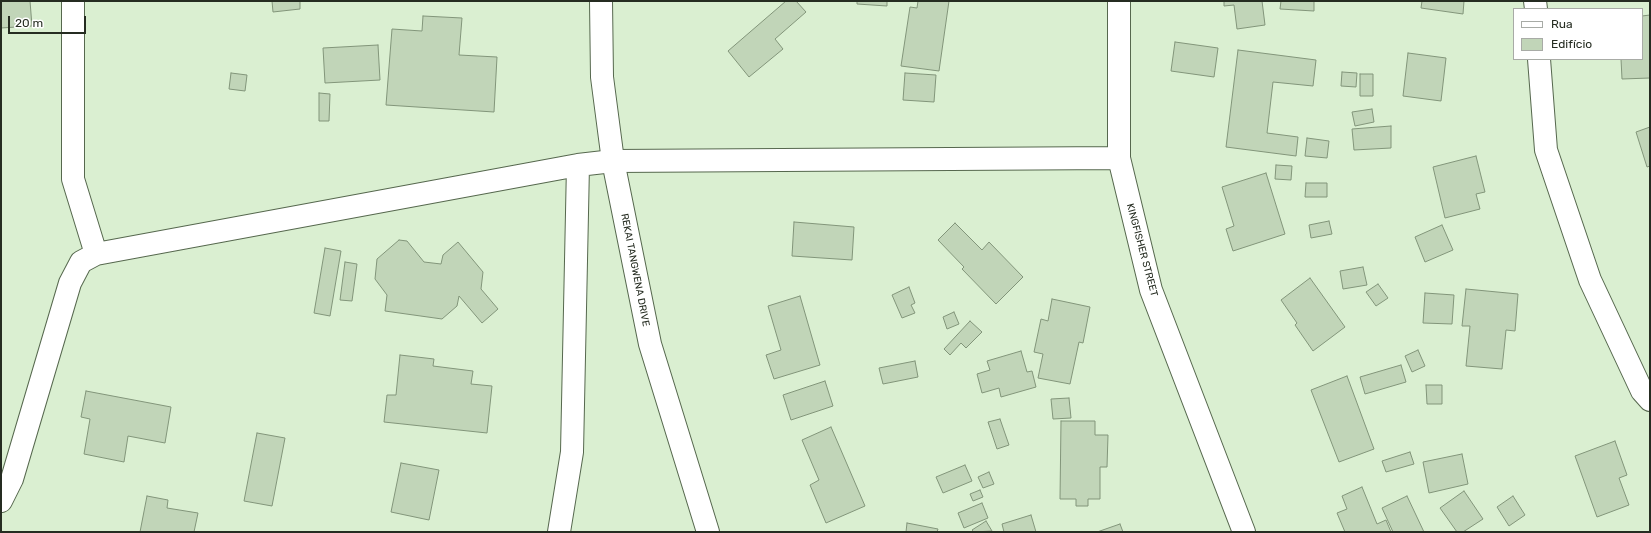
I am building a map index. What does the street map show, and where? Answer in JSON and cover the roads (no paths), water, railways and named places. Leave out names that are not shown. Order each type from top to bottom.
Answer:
[{"type":"street","points":[[73,1],[73,179],[96,254]]},
{"type":"street","name":"REKAI TANGWENA DRIVE","points":[[601,1],[602,77],[613,161],[650,344],[708,532]]},
{"type":"street","name":"KINGFISHER STREET","points":[[1118,1],[1119,158],[1151,290],[1244,532]]},
{"type":"street","points":[[1540,60],[1546,150],[1590,280],[1642,391],[1650,400]]},
{"type":"street","points":[[1,501],[12,479],[70,283],[81,262],[96,254],[578,165],[613,161],[1119,158]]},
{"type":"street","points":[[559,532],[572,452],[578,165]]}]
